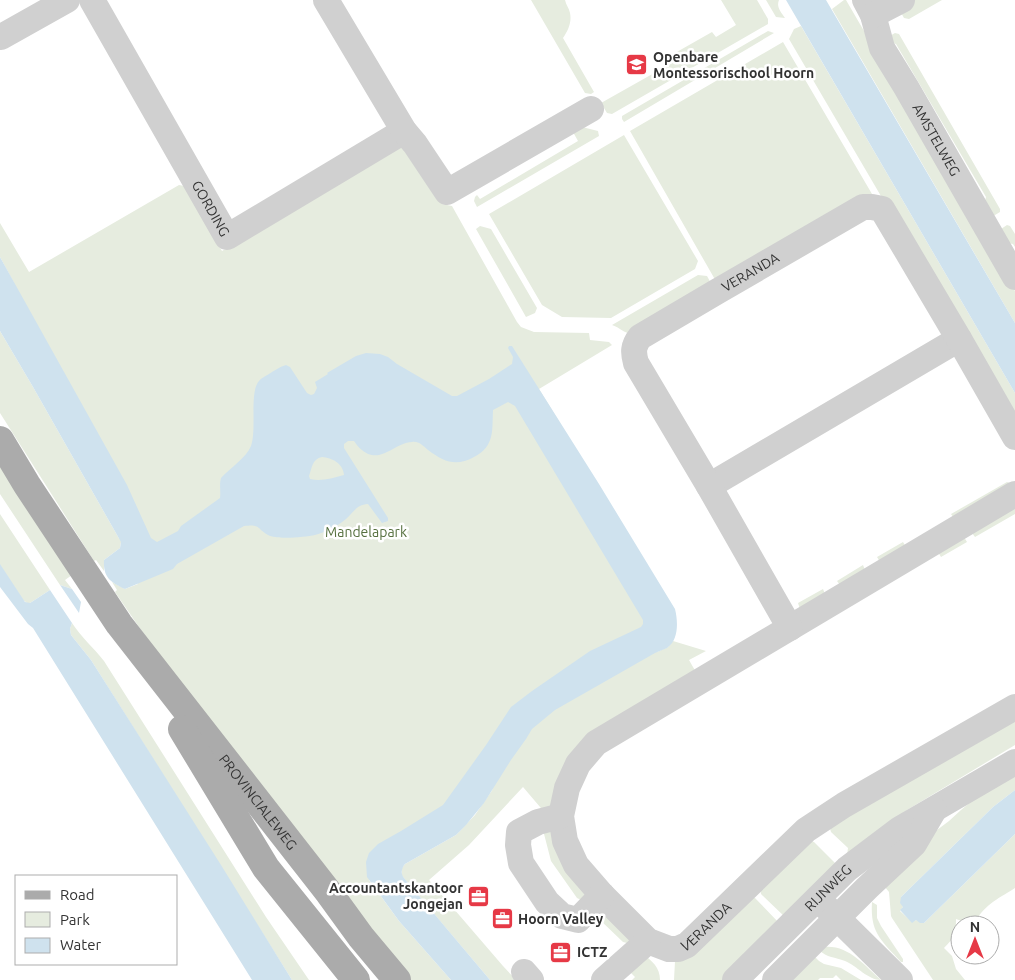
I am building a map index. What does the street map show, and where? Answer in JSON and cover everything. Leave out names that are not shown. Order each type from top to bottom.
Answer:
[{"type":"main road","name":"PROVINCIALEWEG","points":[[0,440],[118,624],[266,868],[356,980]]},
{"type":"main road","name":"PROVINCIALEWEG","points":[[118,624],[329,892],[361,937],[397,980]]},
{"type":"street","points":[[1,37],[67,0]]},
{"type":"street","name":"GORDING","points":[[92,0],[226,236],[404,131]]},
{"type":"street","points":[[326,0],[404,131],[415,144],[447,192],[591,109]]},
{"type":"street","points":[[869,8],[902,0]]},
{"type":"street","name":"AMSTELWEG","points":[[869,8],[882,48],[1015,277]]},
{"type":"street","name":"VERANDA","points":[[790,628],[636,363],[634,348],[640,337],[862,208],[882,209],[1015,437]]},
{"type":"street","points":[[709,486],[959,339]]},
{"type":"street","name":"VERANDA","points":[[1015,494],[596,743],[578,764],[567,788],[561,816],[565,841],[576,865],[602,895],[648,940],[669,949],[678,949],[688,945],[806,830],[844,805],[1015,707]]},
{"type":"street","name":"RIJNWEG","points":[[735,980],[847,869],[900,828],[1015,762]]},
{"type":"street","name":"RIJNWEG","points":[[775,980],[836,918],[914,844],[934,810]]},
{"type":"street","points":[[561,816],[538,822],[519,832],[518,844],[522,863],[547,902],[562,916],[578,920],[602,895]]},
{"type":"street","points":[[817,899],[900,980]]},
{"type":"street","points":[[604,980],[648,940]]},
{"type":"green space","points":[[531,0],[565,0],[570,11],[570,23],[563,38],[594,92],[591,94],[585,93]]},
{"type":"green space","points":[[721,0],[757,0],[768,19],[768,24],[612,114],[607,113],[601,103],[679,59],[675,53],[712,32],[716,37],[736,25]]},
{"type":"green space","points":[[766,0],[779,0],[779,7],[785,18],[776,17]]},
{"type":"green space","points":[[846,0],[1015,291],[1015,323],[832,9]]},
{"type":"green space","points":[[914,0],[942,0],[909,19],[904,18],[899,9]]},
{"type":"green space","points":[[801,26],[1015,393],[1015,425],[789,39],[794,29]]},
{"type":"green space","points":[[768,31],[774,33],[624,122],[622,119],[622,116]]},
{"type":"green space","points":[[895,33],[899,34],[1000,209],[1000,212],[990,218],[983,208],[986,197],[896,44],[886,41],[886,38]]},
{"type":"green space","points":[[783,42],[872,194],[717,283],[630,131]]},
{"type":"green space","points":[[582,127],[598,131],[599,136],[477,207],[474,201],[477,195],[480,199],[578,141],[573,132]]},
{"type":"green space","points":[[624,135],[698,261],[695,269],[611,318],[562,317],[542,305],[489,214]]},
{"type":"green space","name":"Mandelapark","points":[[403,144],[408,148],[442,204],[452,206],[521,327],[534,332],[589,333],[590,340],[609,342],[612,345],[539,389],[675,610],[657,652],[668,647],[673,641],[706,651],[689,660],[697,674],[613,722],[546,814],[523,787],[469,845],[429,880],[516,980],[490,980],[402,876],[402,868],[405,864],[456,835],[475,815],[493,789],[369,880],[399,921],[451,980],[409,980],[185,694],[115,592],[117,590],[112,582],[125,589],[138,584],[13,281],[0,257],[0,223],[29,272],[179,185],[184,186],[222,251]]},
{"type":"green space","points":[[1007,225],[1010,226],[1015,234],[1015,247],[1013,244],[1003,242],[998,231]]},
{"type":"green space","points":[[480,226],[491,229],[537,308],[535,313],[526,317],[476,229]]},
{"type":"green space","points":[[698,275],[707,276],[713,287],[632,334],[626,333],[612,325]]},
{"type":"green space","points":[[0,331],[121,542],[120,548],[104,560],[104,571],[96,560],[94,561],[0,413]]},
{"type":"green space","points":[[0,466],[72,575],[65,580],[72,589],[60,585],[0,494]]},
{"type":"green space","points":[[1007,482],[1015,485],[955,520],[951,514]]},
{"type":"green space","points":[[1015,505],[1015,514],[975,537],[972,533]]},
{"type":"green space","points":[[0,514],[50,590],[30,603],[23,600],[0,565]]},
{"type":"green space","points":[[964,537],[967,542],[941,557],[938,552]]},
{"type":"green space","points":[[903,542],[906,547],[880,562],[877,557]]},
{"type":"green space","points":[[863,565],[865,570],[840,585],[837,581]]},
{"type":"green space","points":[[823,589],[825,594],[800,609],[798,603]]},
{"type":"green space","points":[[72,623],[104,661],[266,917],[309,980],[292,980],[91,660],[71,635]]},
{"type":"green space","points":[[1015,713],[1015,745],[907,810],[847,855],[848,848],[831,832],[828,821]]},
{"type":"green space","points":[[1015,771],[1015,790],[993,807],[901,897],[903,907],[900,911],[912,922],[916,920],[924,923],[1015,834],[1015,888],[996,900],[980,915],[950,915],[950,942],[944,948],[950,954],[950,965],[955,965],[965,980],[933,980],[892,918],[889,892],[880,881],[917,845],[949,821],[992,784]]},
{"type":"green space","points":[[547,823],[588,892],[581,900],[577,898],[551,861],[543,830]]},
{"type":"green space","points":[[807,839],[814,842],[839,867],[786,918],[761,894],[760,888]]},
{"type":"green space","points":[[751,897],[755,898],[781,925],[725,980],[674,980],[675,961]]},
{"type":"green space","points":[[872,902],[877,905],[877,918],[903,959],[903,962],[878,935],[873,921]]},
{"type":"green space","points":[[598,909],[633,936],[631,944],[623,942],[599,919]]},
{"type":"green space","points":[[823,947],[832,947],[848,952],[881,980],[872,978],[845,961],[825,955],[819,950]]},
{"type":"green space","points":[[811,953],[824,964],[841,968],[861,980],[841,980],[836,975],[833,978],[820,978],[818,980],[782,980]]},
{"type":"green space","points":[[643,954],[657,968],[660,980],[632,980],[635,977],[627,969]]},
{"type":"water","points":[[786,0],[826,0],[1015,323],[1015,393]]},
{"type":"water","points":[[0,257],[127,485],[151,538],[157,542],[178,531],[181,526],[220,498],[221,478],[242,459],[251,446],[256,386],[261,379],[279,368],[286,365],[290,367],[307,393],[311,395],[314,394],[317,388],[315,382],[327,373],[356,356],[366,353],[380,354],[452,396],[457,396],[512,364],[513,357],[508,348],[512,346],[675,609],[677,625],[674,640],[667,648],[555,710],[532,729],[484,803],[466,825],[456,835],[405,864],[403,867],[404,878],[490,980],[451,980],[399,921],[367,877],[366,862],[369,853],[378,844],[443,805],[511,707],[590,651],[641,627],[643,624],[643,620],[515,406],[508,402],[493,410],[491,437],[486,448],[474,457],[461,462],[445,460],[417,442],[400,445],[380,455],[364,452],[354,441],[348,441],[344,444],[344,448],[388,518],[388,521],[382,523],[368,504],[358,507],[336,526],[315,535],[284,538],[272,537],[256,526],[244,526],[177,564],[173,569],[125,589],[109,579],[104,566],[104,560],[120,548],[121,542],[0,331]],"holes":[[[319,458],[326,458],[339,464],[344,475],[322,480],[310,479],[309,476],[314,462]]]},
{"type":"water","points":[[0,564],[25,602],[30,603],[50,590],[72,623],[71,635],[91,660],[292,980],[252,980],[33,628],[0,587]]},
{"type":"water","points":[[60,585],[72,589],[81,602],[79,613]]},
{"type":"water","points":[[1015,790],[1015,834],[924,923],[916,920],[912,923],[900,910],[903,907],[900,903],[901,897],[993,807]]},
{"type":"place","name":"Openbare Montessorischool Hoorn","points":[[637,65]]},
{"type":"place","name":"Accountantskantoor Jongejan","points":[[479,896]]},
{"type":"place","name":"Hoorn Valley","points":[[502,919]]},
{"type":"place","name":"ICTZ","points":[[561,952]]}]
